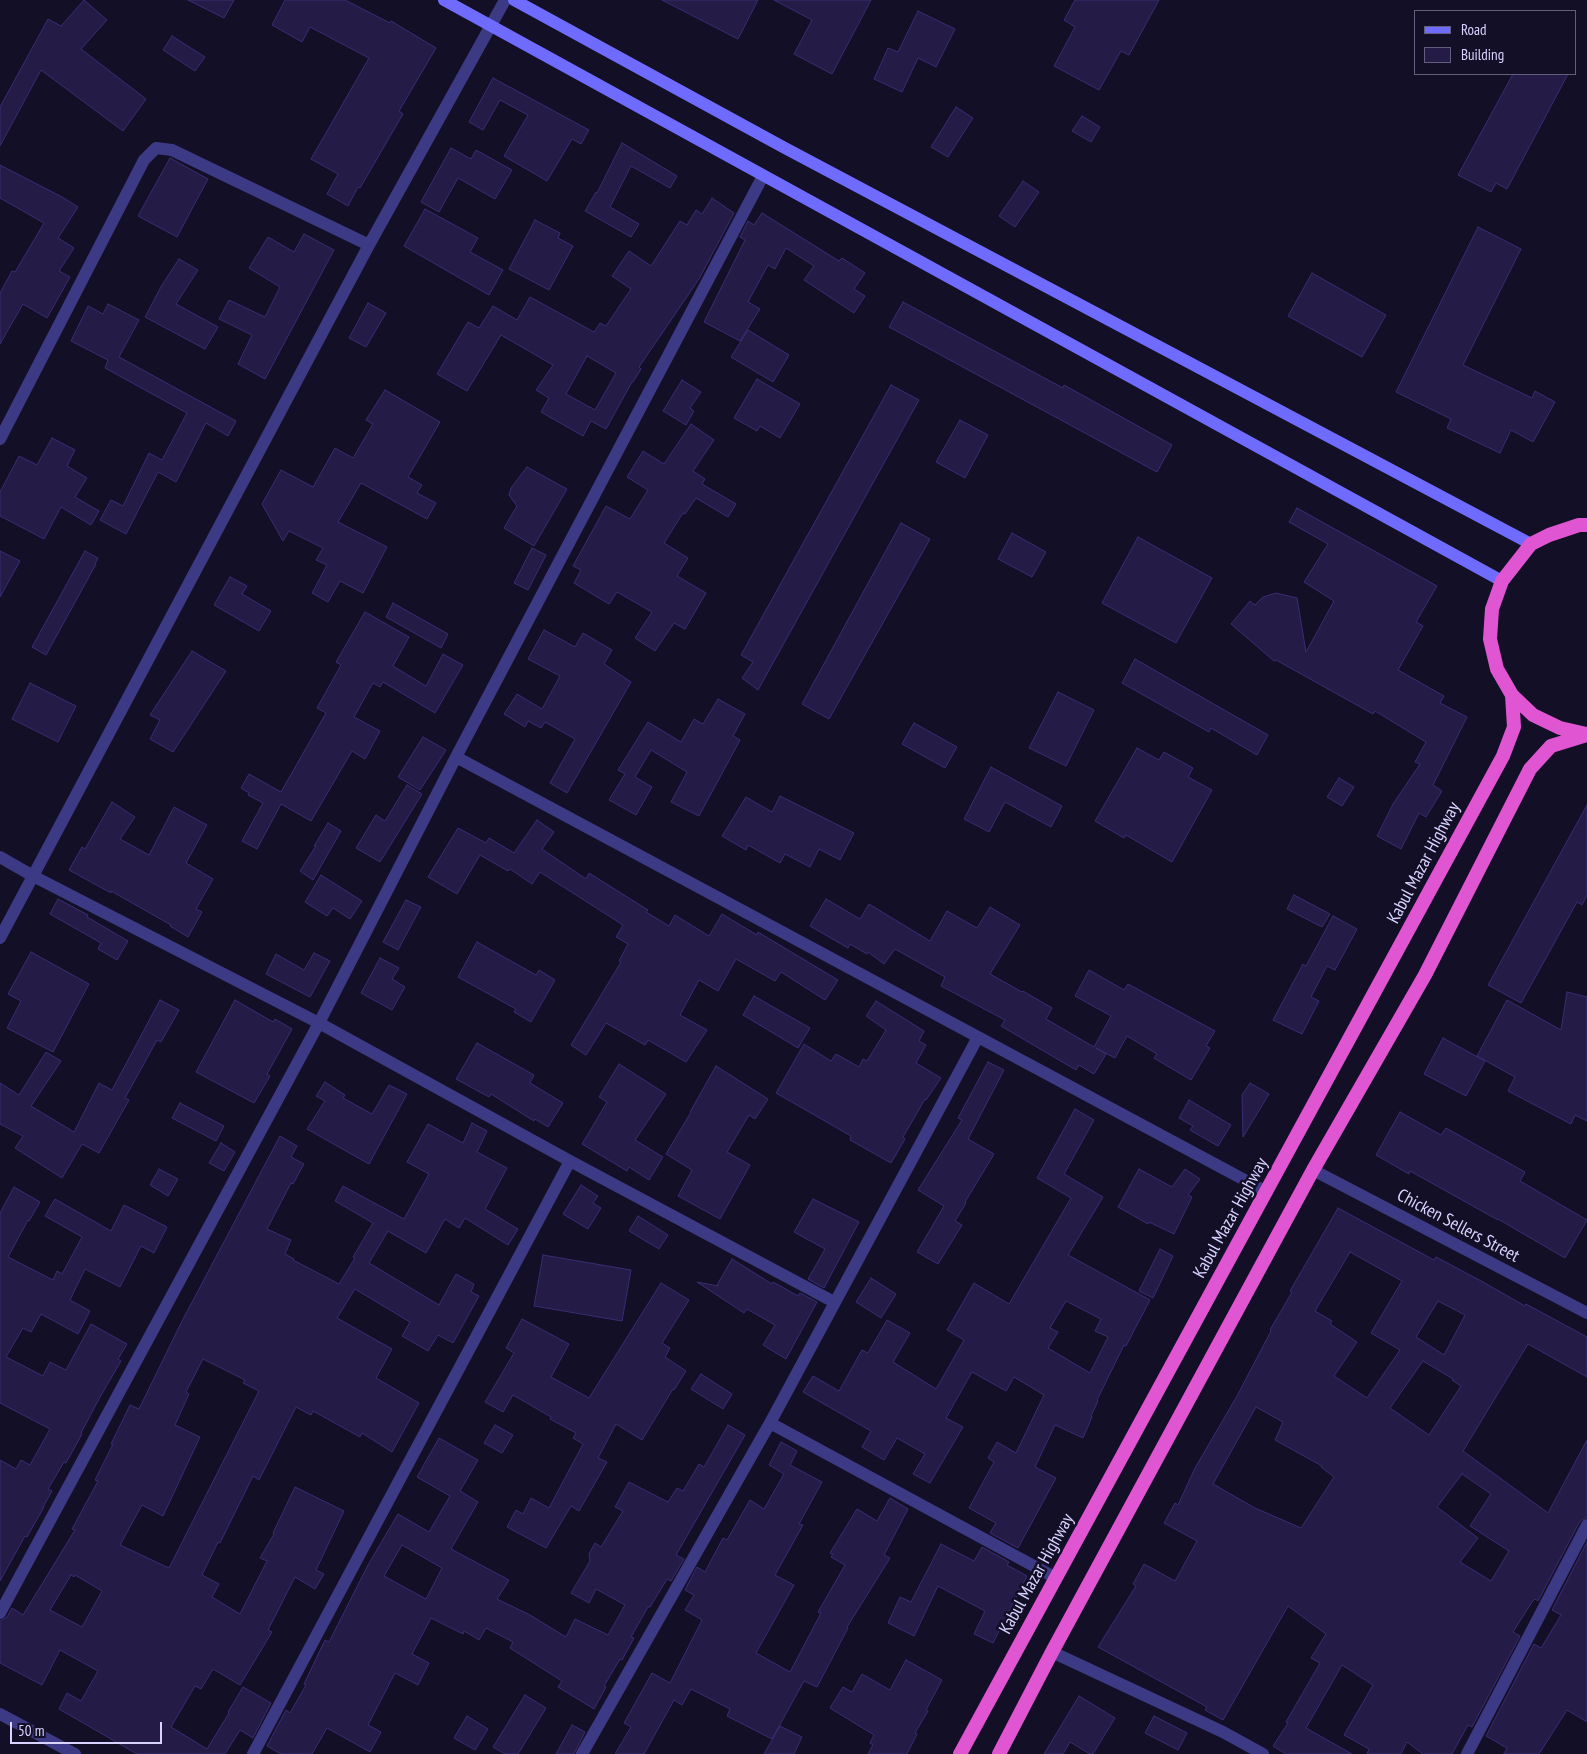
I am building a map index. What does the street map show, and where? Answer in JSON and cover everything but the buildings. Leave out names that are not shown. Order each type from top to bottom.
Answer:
[{"type":"highway","points":[[1587,525],[1549,535],[1530,544],[1502,581],[1492,609],[1490,639],[1497,668],[1512,694],[1533,715],[1560,728],[1587,734]]},
{"type":"highway","name":"Kabul Mazar Highway","points":[[960,1754],[1503,756],[1514,727],[1512,694]]},
{"type":"highway","points":[[999,1754],[1052,1652],[1313,1170],[1425,975],[1530,769],[1551,746],[1587,734]]},
{"type":"main road","points":[[444,0],[1502,581]]},
{"type":"main road","points":[[514,0],[792,152],[1530,544]]},
{"type":"street","points":[[0,938],[369,245],[505,0]]},
{"type":"street","points":[[0,439],[144,160],[156,148],[172,150],[369,245]]},
{"type":"street","points":[[0,1613],[319,1023],[456,757],[763,176]]},
{"type":"street","points":[[456,757],[1266,1192]]},
{"type":"street","points":[[0,857],[33,876],[319,1023],[570,1161],[834,1302]]},
{"type":"street","points":[[582,1754],[770,1422],[978,1038]]},
{"type":"street","points":[[253,1754],[570,1161]]},
{"type":"street","name":"Chicken Sellers Street","points":[[1313,1170],[1587,1313]]},
{"type":"street","points":[[770,1422],[1056,1578]]},
{"type":"street","points":[[1467,1754],[1587,1525]]},
{"type":"street","points":[[1052,1652],[1224,1732],[1263,1754]]},
{"type":"street","points":[[0,1714],[75,1754]]}]
